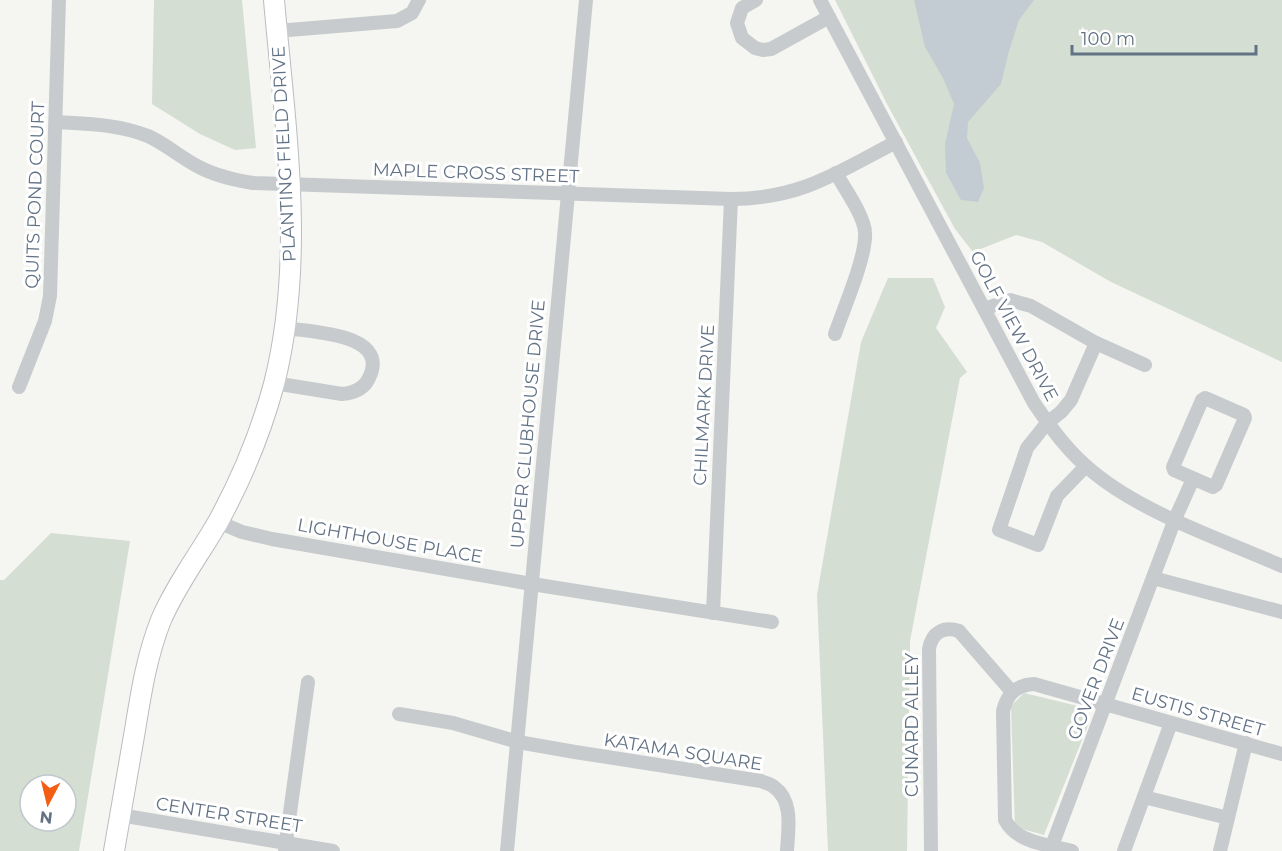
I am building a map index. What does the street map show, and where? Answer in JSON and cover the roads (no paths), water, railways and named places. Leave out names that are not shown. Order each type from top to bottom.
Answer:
[{"type":"street","name":"QUITS POND COURT","points":[[19,387],[45,321],[50,296],[59,0]]},
{"type":"street","name":"PLANTING FIELD DRIVE","points":[[114,851],[144,676],[153,644],[176,590],[218,522],[249,458],[274,383],[285,328],[292,253],[289,184],[274,0]]},
{"type":"street","points":[[277,31],[397,21],[412,13],[418,0]]},
{"type":"street","name":"UPPER CLUBHOUSE DRIVE","points":[[507,851],[586,0]]},
{"type":"street","points":[[756,0],[742,8],[737,23],[742,39],[755,48],[771,49],[830,17]]},
{"type":"street","name":"GOLF VIEW DRIVE","points":[[820,0],[1034,403],[1047,423],[1086,466],[1140,504],[1282,566]]},
{"type":"street","name":"MAPLE CROSS STREET","points":[[56,122],[109,125],[133,131],[164,144],[214,174],[253,183],[731,200],[780,196],[810,186],[896,142]]},
{"type":"street","points":[[835,334],[863,252],[865,231],[863,222],[836,173]]},
{"type":"street","name":"CHILMARK DRIVE","points":[[713,613],[731,200]]},
{"type":"street","points":[[984,309],[1010,300],[1031,306],[1096,344],[1145,365]]},
{"type":"street","points":[[274,383],[342,394],[351,393],[365,384],[372,369],[369,353],[357,341],[285,328]]},
{"type":"street","points":[[1086,466],[1057,496],[1038,545],[999,530],[1027,448],[1047,423],[1071,400],[1096,344]]},
{"type":"street","points":[[1205,398],[1244,415],[1245,418],[1216,485],[1213,487],[1193,479],[1174,471],[1173,467],[1202,400],[1205,398]]},
{"type":"street","name":"GOVER DRIVE","points":[[1051,848],[1175,519],[1193,479]]},
{"type":"street","name":"LIGHTHOUSE PLACE","points":[[218,522],[242,532],[272,539],[532,584],[772,622]]},
{"type":"street","points":[[1153,578],[1282,612]]},
{"type":"street","name":"CUNARD ALLEY","points":[[931,851],[929,649],[935,634],[951,628],[959,631],[1012,692]]},
{"type":"street","points":[[286,847],[308,682]]},
{"type":"street","name":"EUSTIS STREET","points":[[1012,692],[1021,686],[1034,684],[1282,754]]},
{"type":"street","points":[[1012,692],[1005,702],[1003,711],[1005,820],[1016,835],[1051,848],[1072,851]]},
{"type":"street","name":"KATAMA SQUARE","points":[[399,714],[453,723],[518,742],[761,781],[774,787],[787,804],[789,814],[787,851]]},
{"type":"street","points":[[1124,851],[1171,723]]},
{"type":"street","points":[[1220,851],[1246,743]]},
{"type":"street","points":[[1144,797],[1228,818]]},
{"type":"street","name":"CENTER STREET","points":[[120,815],[286,847],[333,851]]}]
